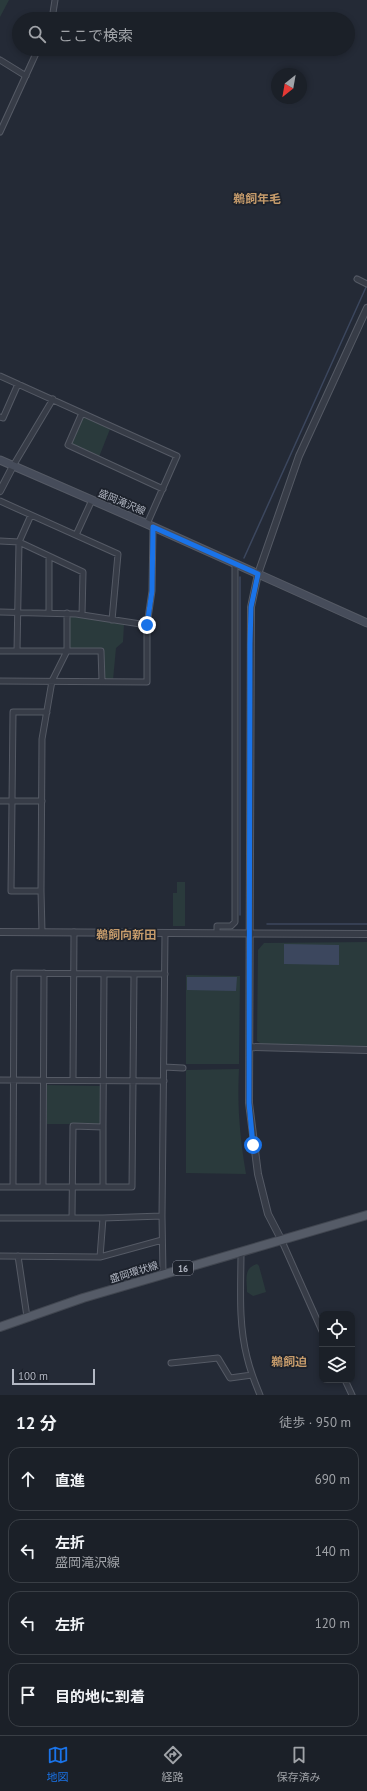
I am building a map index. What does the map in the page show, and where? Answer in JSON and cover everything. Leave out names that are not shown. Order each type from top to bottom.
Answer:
[{"type":"main road","name":"盛岡滝沢線","points":[[0,460],[367,623]]},
{"type":"main road","name":"盛岡環状線","points":[[0,1327],[27,1317],[241,1250],[367,1215]]},
{"type":"street","points":[[53,12],[55,0]]},
{"type":"street","points":[[0,132],[35,56]]},
{"type":"street","points":[[0,60],[26,76]]},
{"type":"street","points":[[357,279],[366,283]]},
{"type":"street","points":[[319,1324],[268,1214],[258,1174],[249,1103],[251,607],[258,574],[299,456],[367,308]]},
{"type":"street","points":[[0,376],[177,456],[150,526],[152,591],[147,625],[146,682],[0,681]]},
{"type":"street","points":[[0,417],[3,418],[18,384]]},
{"type":"street","points":[[0,491],[13,466],[53,399]]},
{"type":"street","points":[[82,413],[68,445],[163,489]]},
{"type":"street","points":[[76,536],[92,500]]},
{"type":"street","points":[[0,501],[118,554],[112,620]]},
{"type":"street","points":[[17,651],[19,542],[31,515]]},
{"type":"street","points":[[0,541],[19,542],[83,572],[82,615]]},
{"type":"street","points":[[49,613],[50,557]]},
{"type":"street","points":[[217,933],[217,926],[231,926],[235,922],[235,564]]},
{"type":"street","points":[[0,612],[67,613],[147,625]]},
{"type":"street","points":[[42,932],[42,739],[52,681],[67,651],[67,613]]},
{"type":"street","points":[[0,651],[101,650],[102,681]]},
{"type":"street","points":[[41,891],[11,891],[13,712],[47,712]]},
{"type":"street","points":[[0,801],[42,801]]},
{"type":"street","points":[[0,932],[367,934]]},
{"type":"street","points":[[73,1080],[74,932]]},
{"type":"street","points":[[163,1274],[162,1216],[165,933]]},
{"type":"street","points":[[14,1187],[14,973],[165,974]]},
{"type":"street","points":[[43,1187],[44,973]]},
{"type":"street","points":[[103,1187],[104,974]]},
{"type":"street","points":[[0,1187],[132,1187],[134,974]]},
{"type":"street","points":[[250,1048],[367,1050]]},
{"type":"street","points":[[164,1067],[183,1068]]},
{"type":"street","points":[[0,1080],[164,1081]]},
{"type":"street","points":[[72,1217],[73,1126],[103,1127]]},
{"type":"street","points":[[0,1218],[103,1218],[162,1216]]},
{"type":"street","points":[[100,1258],[103,1218]]},
{"type":"street","points":[[0,1256],[100,1258],[162,1240]]},
{"type":"street","points":[[241,1250],[241,1319],[246,1356],[260,1395]]},
{"type":"street","points":[[18,1256],[27,1317]]},
{"type":"street","points":[[171,1363],[218,1358],[230,1378],[252,1375]]},
{"type":"street","points":[[346,1383],[352,1395]]},
{"type":"shaded area","points":[[0,0],[9,0],[0,17]]},
{"type":"shaded area","points":[[83,416],[110,429],[99,457],[72,445],[71,442]]},
{"type":"shaded area","points":[[68,614],[124,624],[123,642],[116,648],[113,680],[103,679],[102,649],[68,649]]},
{"type":"shaded area","points":[[177,882],[185,882],[185,926],[173,926],[173,893],[177,893]]},
{"type":"shaded area","points":[[367,942],[367,1046],[261,1044],[257,1041],[258,950],[264,943]]},
{"type":"shaded area","points":[[186,975],[240,976],[239,1064],[186,1064]]},
{"type":"shaded area","points":[[239,1069],[238,1096],[242,1148],[246,1174],[186,1173],[186,1070]]},
{"type":"shaded area","points":[[47,1085],[100,1086],[100,1124],[47,1124]]},
{"type":"shaded area","points":[[257,1264],[259,1266],[266,1292],[253,1296],[247,1292],[246,1279],[250,1268]]},
{"type":"water","points":[[284,944],[339,945],[339,965],[284,964]]},
{"type":"water","points":[[187,977],[237,977],[236,991],[187,990]]},
{"type":"waterway","points":[[244,558],[367,285]]},
{"type":"waterway","points":[[240,577],[240,915]]},
{"type":"waterway","points":[[267,924],[367,924]]},
{"type":"district","name":"鵜飼年毛","points":[[257,198]]},
{"type":"district","name":"鵜飼向新田","points":[[126,934]]},
{"type":"district","name":"鵜飼迫","points":[[289,1361]]},
{"type":"route","points":[[147,625],[152,591],[153,527],[258,574],[251,607],[250,644],[249,1103],[253,1145]]}]
